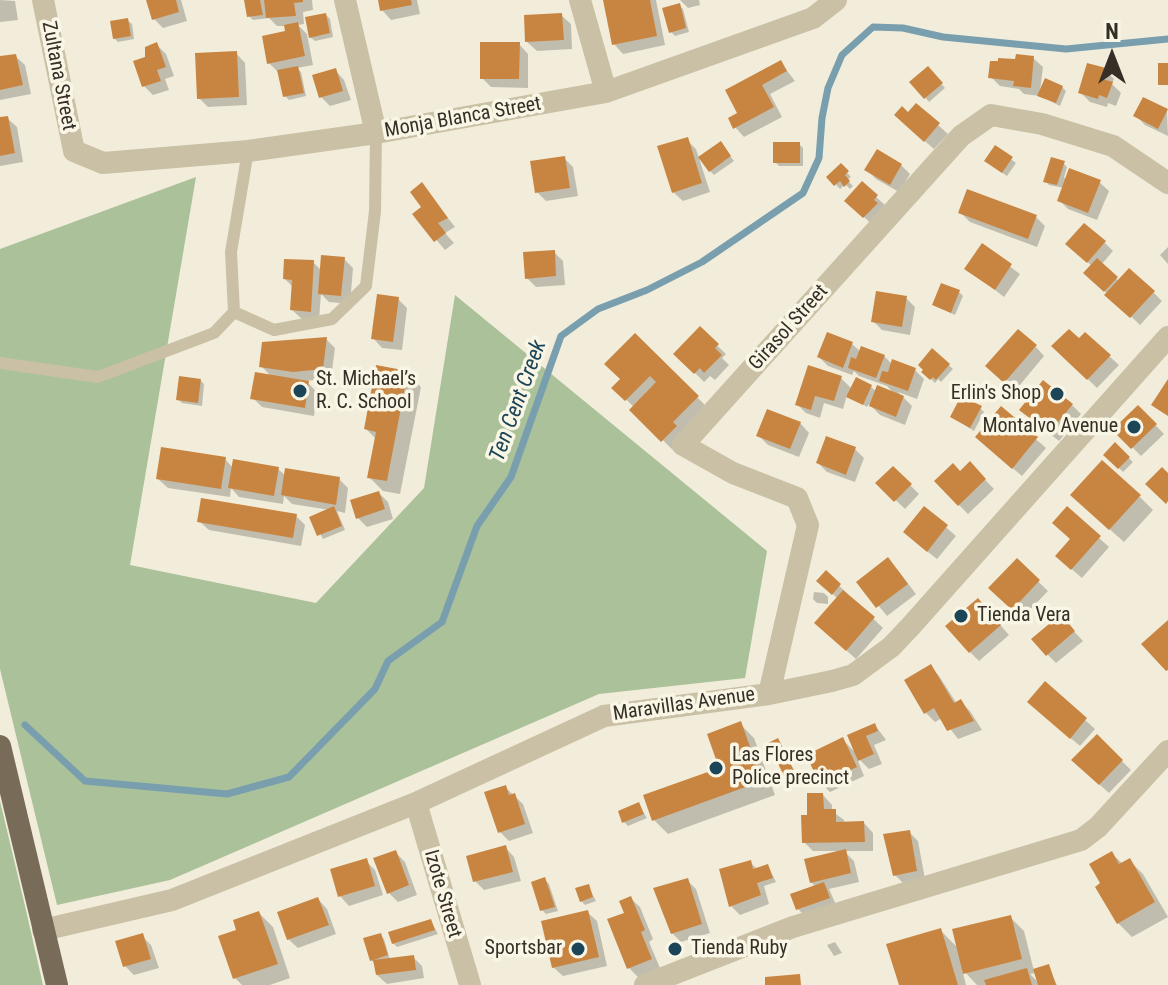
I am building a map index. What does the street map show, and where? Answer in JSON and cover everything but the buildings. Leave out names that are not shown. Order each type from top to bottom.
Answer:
[{"type":"main road","points":[[0,746],[57,985]]},
{"type":"street","name":"Zultana Street","points":[[43,0],[74,151]]},
{"type":"street","points":[[345,0],[376,133]]},
{"type":"street","points":[[580,0],[606,92]]},
{"type":"street","name":"Monja Blanca Street","points":[[74,151],[103,163],[248,151],[376,133],[606,92],[813,18],[836,0]]},
{"type":"street","name":"Girasol Street","points":[[769,694],[808,525],[797,498],[733,473],[683,445],[961,136],[991,115],[1042,124],[1113,146],[1168,183]]},
{"type":"street","name":"Maravillas Avenue","points":[[43,930],[172,900],[416,803],[604,716],[769,694],[853,675],[891,647],[1168,337]]},
{"type":"street","points":[[645,985],[793,927],[1081,840],[1098,827],[1168,751]]},
{"type":"street","name":"Izote Street","points":[[416,803],[470,985]]},
{"type":"lane","points":[[234,312],[274,330],[318,322],[332,319],[366,286],[375,211],[376,133]]},
{"type":"lane","points":[[0,363],[98,377],[214,333],[234,312],[231,252],[248,151]]},
{"type":"green space","points":[[196,177],[130,565],[316,603],[424,488],[455,295],[767,551],[745,678],[599,694],[170,880],[57,905],[0,669],[0,249]]},
{"type":"green space","points":[[0,801],[25,906],[43,985],[0,985]]},
{"type":"waterway","name":"Ten Cent Creek","points":[[25,725],[85,781],[227,794],[289,777],[375,689],[388,661],[442,622],[477,526],[511,477],[561,336],[598,309],[647,290],[702,262],[803,193],[819,158],[828,88],[842,55],[873,27],[903,28],[943,37],[1066,49],[1168,39]]},
{"type":"place","name":"St. Michael’s R. C. School","points":[[300,391]]},
{"type":"place","name":"Erlin's Shop","points":[[1057,394]]},
{"type":"place","name":"Montalvo Avenue","points":[[1134,427]]},
{"type":"place","name":"Tienda Vera","points":[[961,616]]},
{"type":"place","name":"Las Flores Police precinct","points":[[716,768]]},
{"type":"place","name":"Sportsbar","points":[[578,949]]},
{"type":"place","name":"Tienda Ruby","points":[[675,949]]}]
